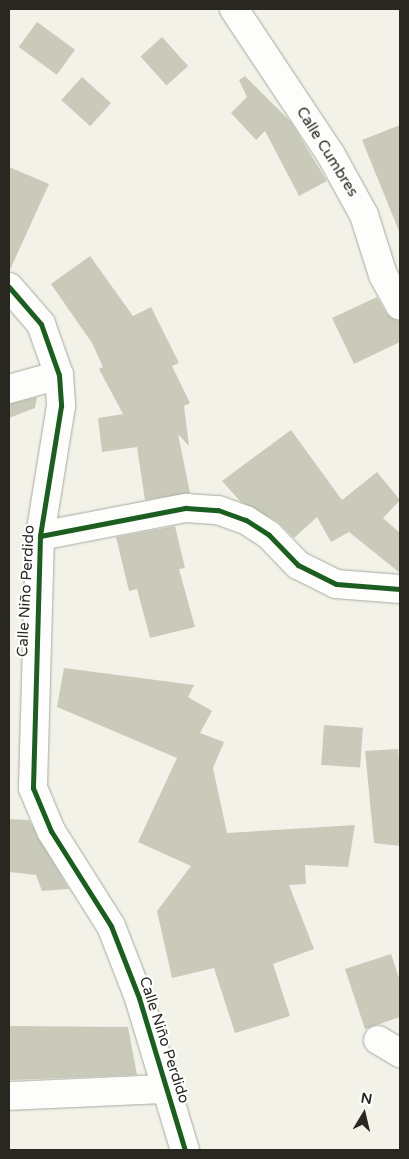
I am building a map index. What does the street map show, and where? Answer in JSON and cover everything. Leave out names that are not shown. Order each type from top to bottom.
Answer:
[{"type":"street","name":"Calle Cumbres","points":[[234,9],[331,155],[364,215],[383,275],[400,306]]},
{"type":"street","name":"Calle Niño Perdido","points":[[9,287],[41,324],[58,375],[61,406],[40,536],[33,788],[51,831],[111,926],[185,1150]]},
{"type":"street","points":[[9,389],[58,375]]},
{"type":"street","points":[[40,536],[186,508],[218,510],[246,520],[269,535],[298,565],[336,584],[400,590]]},
{"type":"street","points":[[9,1096],[166,1089]]},
{"type":"building","points":[[37,22],[75,50],[57,75],[19,47]]},
{"type":"building","points":[[162,37],[188,66],[167,85],[140,56]]},
{"type":"building","points":[[245,76],[291,122],[327,181],[299,196],[265,131],[256,140],[231,113],[247,97],[239,80]]},
{"type":"building","points":[[82,77],[111,103],[90,126],[61,100]]},
{"type":"building","points":[[400,125],[400,231],[399,231],[362,140]]},
{"type":"building","points":[[9,167],[49,184],[9,272]]},
{"type":"building","points":[[90,256],[133,316],[151,307],[179,363],[172,366],[190,403],[184,406],[189,446],[178,434],[190,493],[145,500],[137,447],[102,452],[98,418],[123,414],[99,369],[103,367],[92,343],[51,284]]},
{"type":"building","points":[[377,297],[387,314],[400,322],[400,342],[354,364],[332,318]]},
{"type":"building","points":[[37,397],[35,408],[9,418],[9,404]]},
{"type":"building","points":[[291,430],[342,500],[377,472],[400,500],[383,518],[400,533],[400,573],[349,532],[331,542],[317,517],[294,538],[278,522],[241,502],[222,481]]},
{"type":"building","points":[[175,526],[185,568],[179,569],[195,627],[150,638],[137,589],[129,591],[116,537]]},
{"type":"building","points":[[64,668],[194,685],[188,697],[212,711],[200,733],[224,742],[213,768],[227,833],[355,825],[348,867],[305,865],[306,884],[289,885],[314,949],[273,964],[290,1016],[235,1033],[214,968],[172,978],[157,911],[191,866],[138,842],[177,758],[57,707]]},
{"type":"building","points":[[324,725],[363,728],[360,768],[321,765]]},
{"type":"building","points":[[398,749],[400,773],[400,846],[374,843],[365,751]]},
{"type":"building","points":[[9,819],[29,820],[69,889],[42,891],[36,875],[9,872]]},
{"type":"building","points":[[391,954],[400,981],[400,1017],[365,1029],[345,969]]},
{"type":"building","points":[[9,1026],[128,1027],[137,1075],[9,1080]]},
{"type":"cycle path","points":[[9,287],[41,324],[59,375],[61,406],[40,536],[33,788],[51,831],[111,926],[139,998],[185,1150]]},
{"type":"cycle path","points":[[40,536],[186,508],[218,510],[246,520],[269,535],[298,565],[336,584],[400,589]]}]
